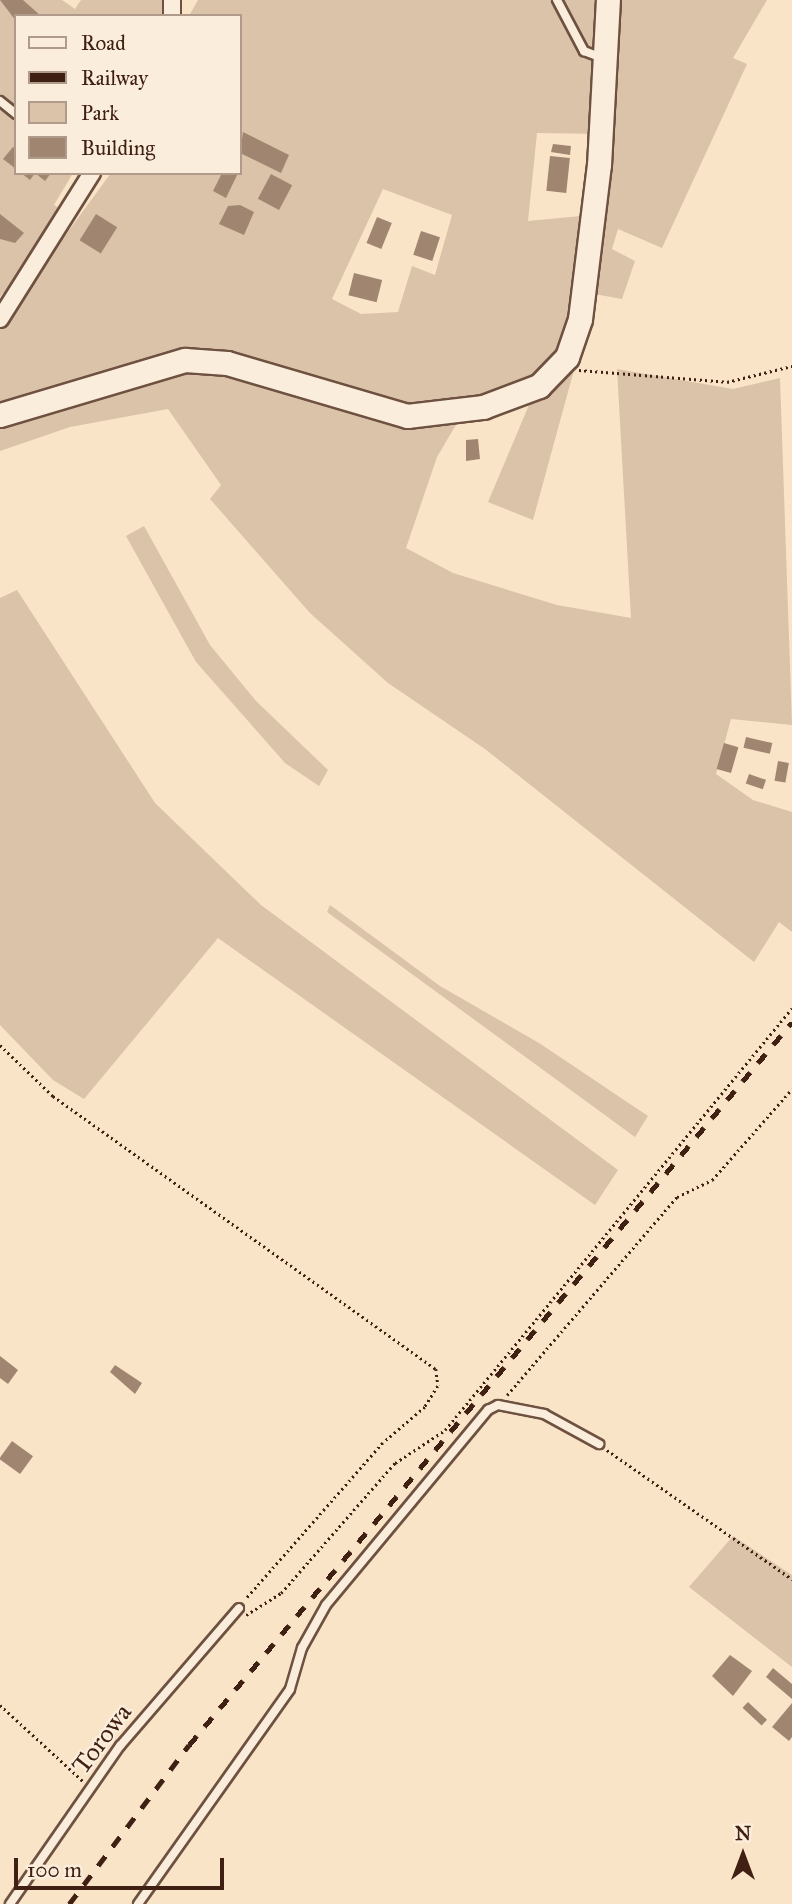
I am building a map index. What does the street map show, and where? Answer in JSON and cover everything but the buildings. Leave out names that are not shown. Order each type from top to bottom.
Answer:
[{"type":"street","points":[[0,415],[143,369],[199,359],[370,410],[430,415],[512,398],[539,386],[563,364],[580,319],[606,58],[608,0]]},
{"type":"street","points":[[0,319],[91,175]]},
{"type":"lane","points":[[557,0],[584,51],[606,58]]},
{"type":"lane","points":[[138,1904],[290,1689],[302,1648],[326,1605],[479,1419],[498,1405],[544,1415],[599,1444]]},
{"type":"lane","name":"Torowa","points":[[10,1904],[90,1788],[239,1608]]},
{"type":"path","points":[[563,364],[590,372],[727,382],[792,366]]},
{"type":"path","points":[[230,1618],[255,1614],[281,1593],[395,1463],[445,1430],[792,1008]]},
{"type":"path","points":[[0,1045],[53,1096],[436,1368],[438,1386],[425,1407],[383,1443],[239,1608]]},
{"type":"path","points":[[498,1405],[677,1197],[712,1180],[792,1089]]},
{"type":"path","points":[[599,1444],[792,1578]]},
{"type":"path","points":[[0,1705],[90,1788]]},
{"type":"green space","points":[[0,0],[62,0],[75,9],[81,0],[165,0],[166,14],[14,14],[14,175],[72,175],[54,205],[63,210],[40,251],[0,297]]},
{"type":"green space","points":[[198,0],[767,0],[733,58],[747,64],[662,248],[618,229],[612,249],[635,261],[622,299],[589,293],[583,337],[533,520],[488,502],[529,405],[457,423],[437,457],[406,548],[453,573],[557,605],[631,618],[617,369],[733,389],[780,378],[792,725],[731,719],[716,774],[753,800],[792,812],[792,932],[779,922],[754,962],[485,749],[388,683],[310,613],[210,499],[221,485],[168,409],[70,427],[0,451],[0,324],[110,175],[242,175],[242,14],[190,14]],"holes":[[[537,133],[605,134],[600,172],[586,172],[581,216],[528,221]],[[383,189],[452,215],[435,275],[412,266],[398,312],[361,314],[332,299]]]},
{"type":"green space","points":[[144,526],[210,645],[256,701],[328,770],[319,786],[285,763],[196,662],[126,536]]},
{"type":"green space","points":[[17,590],[155,803],[261,905],[618,1170],[595,1205],[218,938],[84,1099],[53,1080],[0,1025],[0,598]]},
{"type":"green space","points":[[330,905],[440,986],[539,1043],[648,1116],[635,1137],[327,912]]},
{"type":"green space","points":[[733,1536],[792,1575],[792,1667],[689,1587]]},
{"type":"railway","points":[[69,1904],[189,1745],[792,1022]]}]
